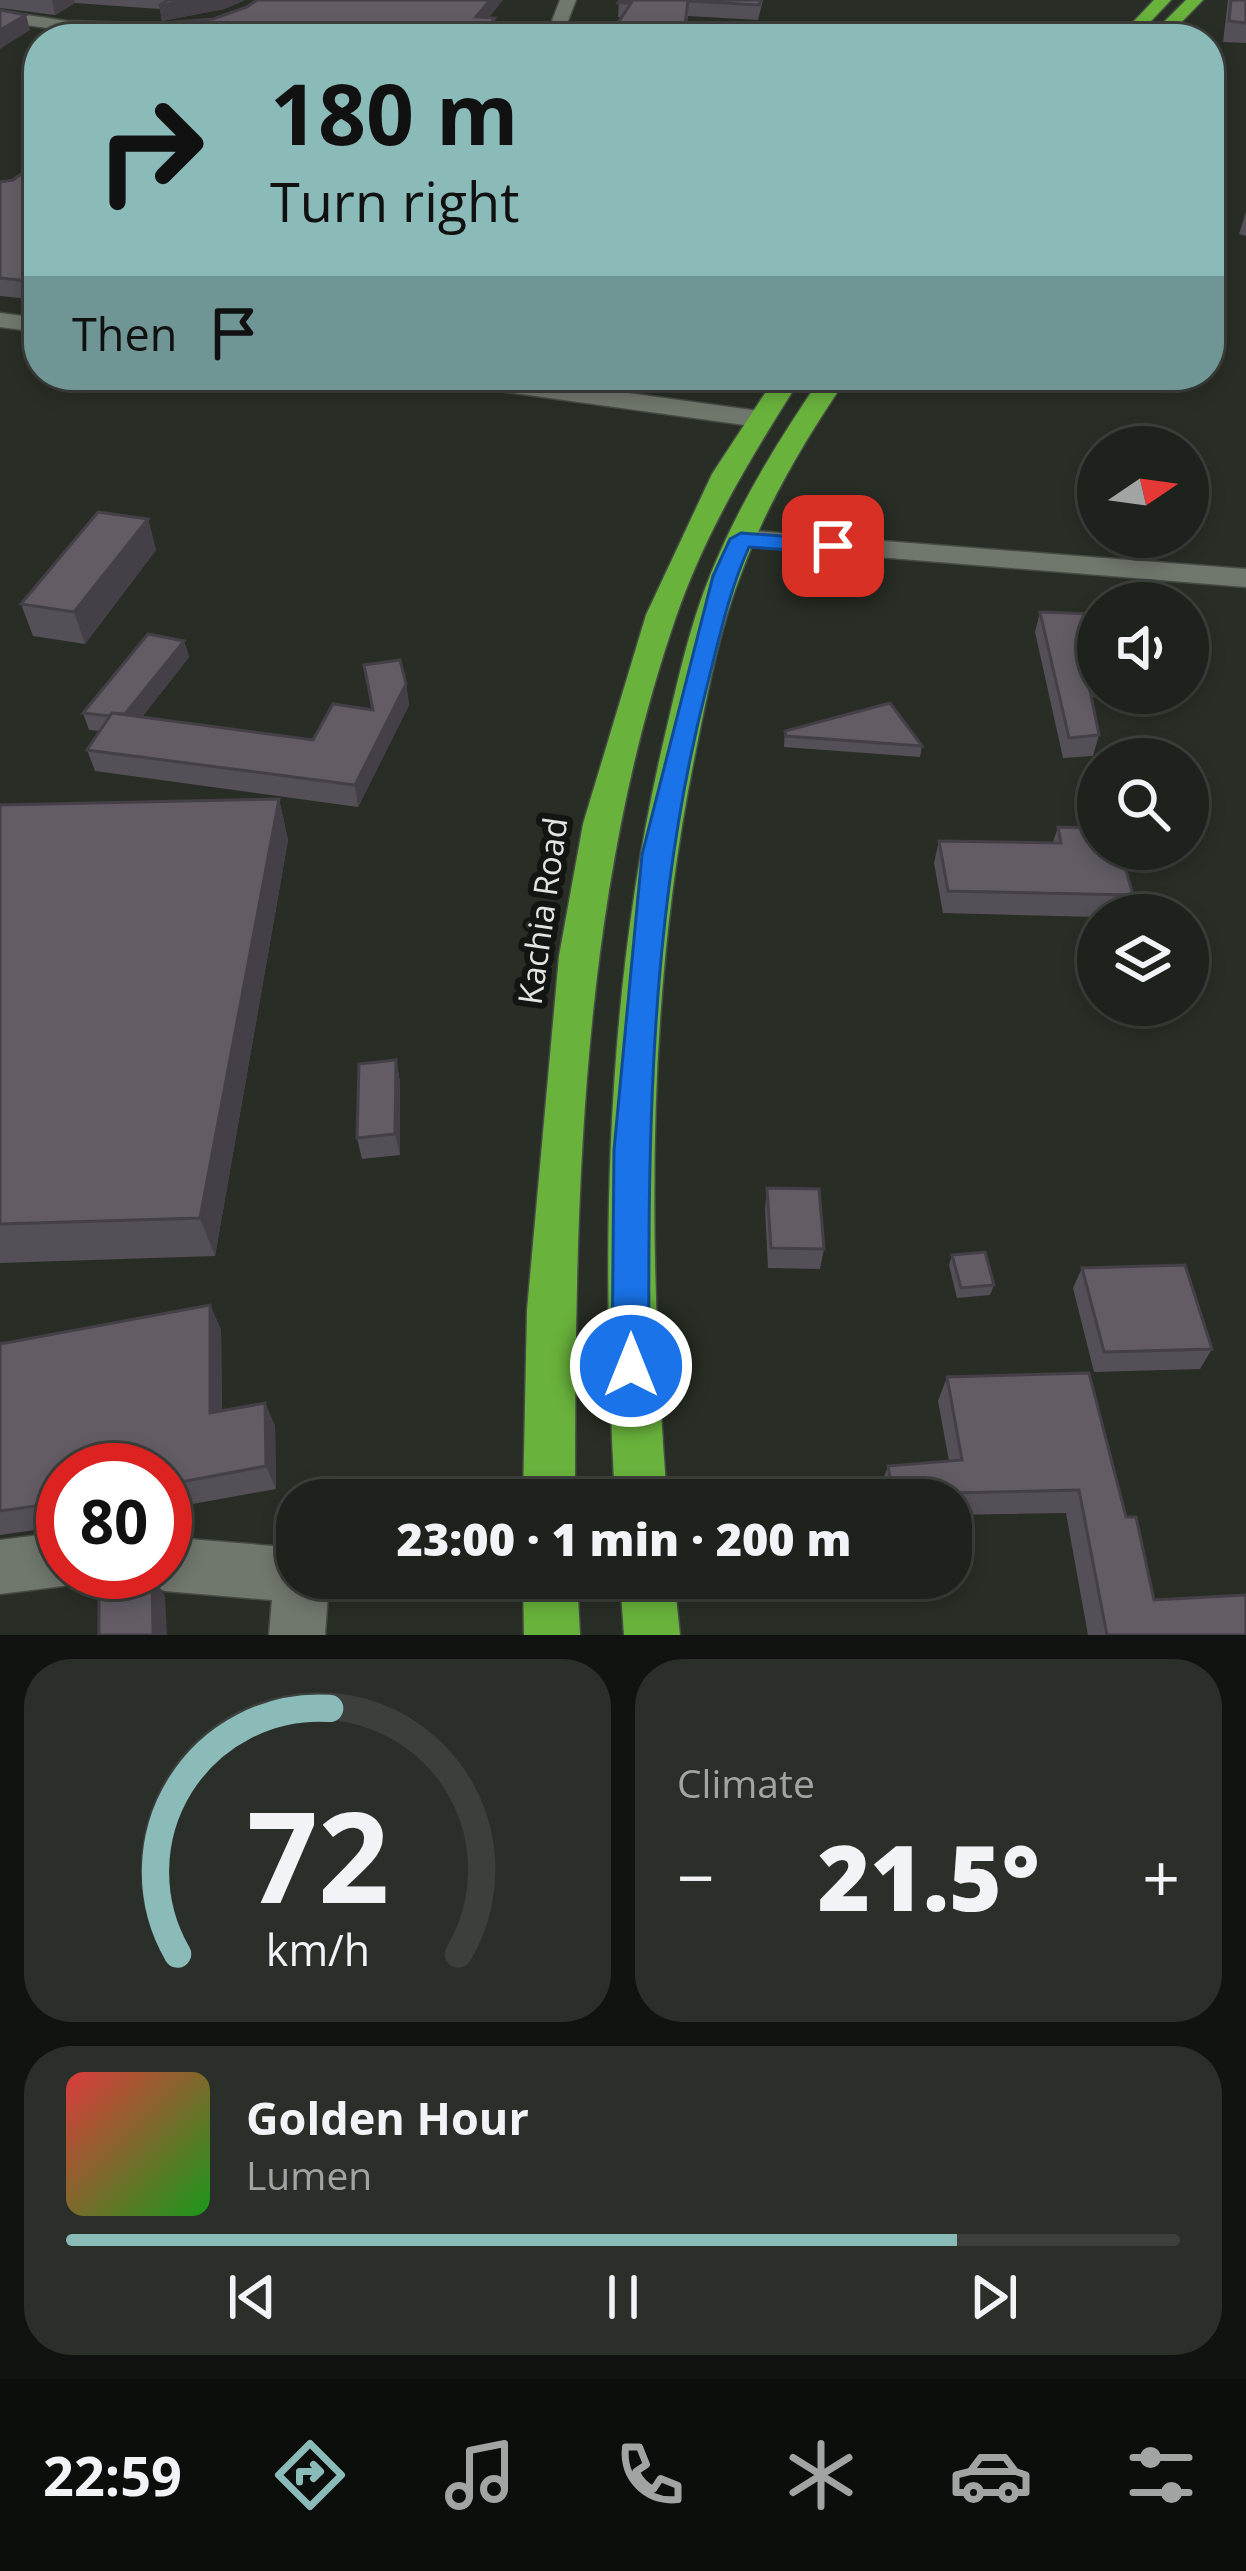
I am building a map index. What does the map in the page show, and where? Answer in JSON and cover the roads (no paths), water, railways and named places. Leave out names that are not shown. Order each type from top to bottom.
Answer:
[{"type":"highway","points":[[1139,24],[1162,0]]},
{"type":"highway","points":[[1170,24],[1195,0]]},
{"type":"highway","name":"Kachia Road","points":[[549,1479],[551,1310],[579,956],[601,824],[661,615],[726,474],[779,390]]},
{"type":"highway","points":[[639,1479],[631,1366],[631,1150],[656,855],[705,641],[741,539],[785,451],[826,390]]},
{"type":"highway","points":[[551,1599],[552,1635]]},
{"type":"highway","points":[[648,1599],[652,1635]]},
{"type":"street","points":[[0,16],[54,24]]},
{"type":"street","points":[[550,390],[759,419]]},
{"type":"street","points":[[741,539],[1246,578]]},
{"type":"street","points":[[0,1567],[36,1562]]},
{"type":"street","points":[[192,1566],[276,1574]]},
{"type":"street","points":[[297,1635],[299,1599]]}]
